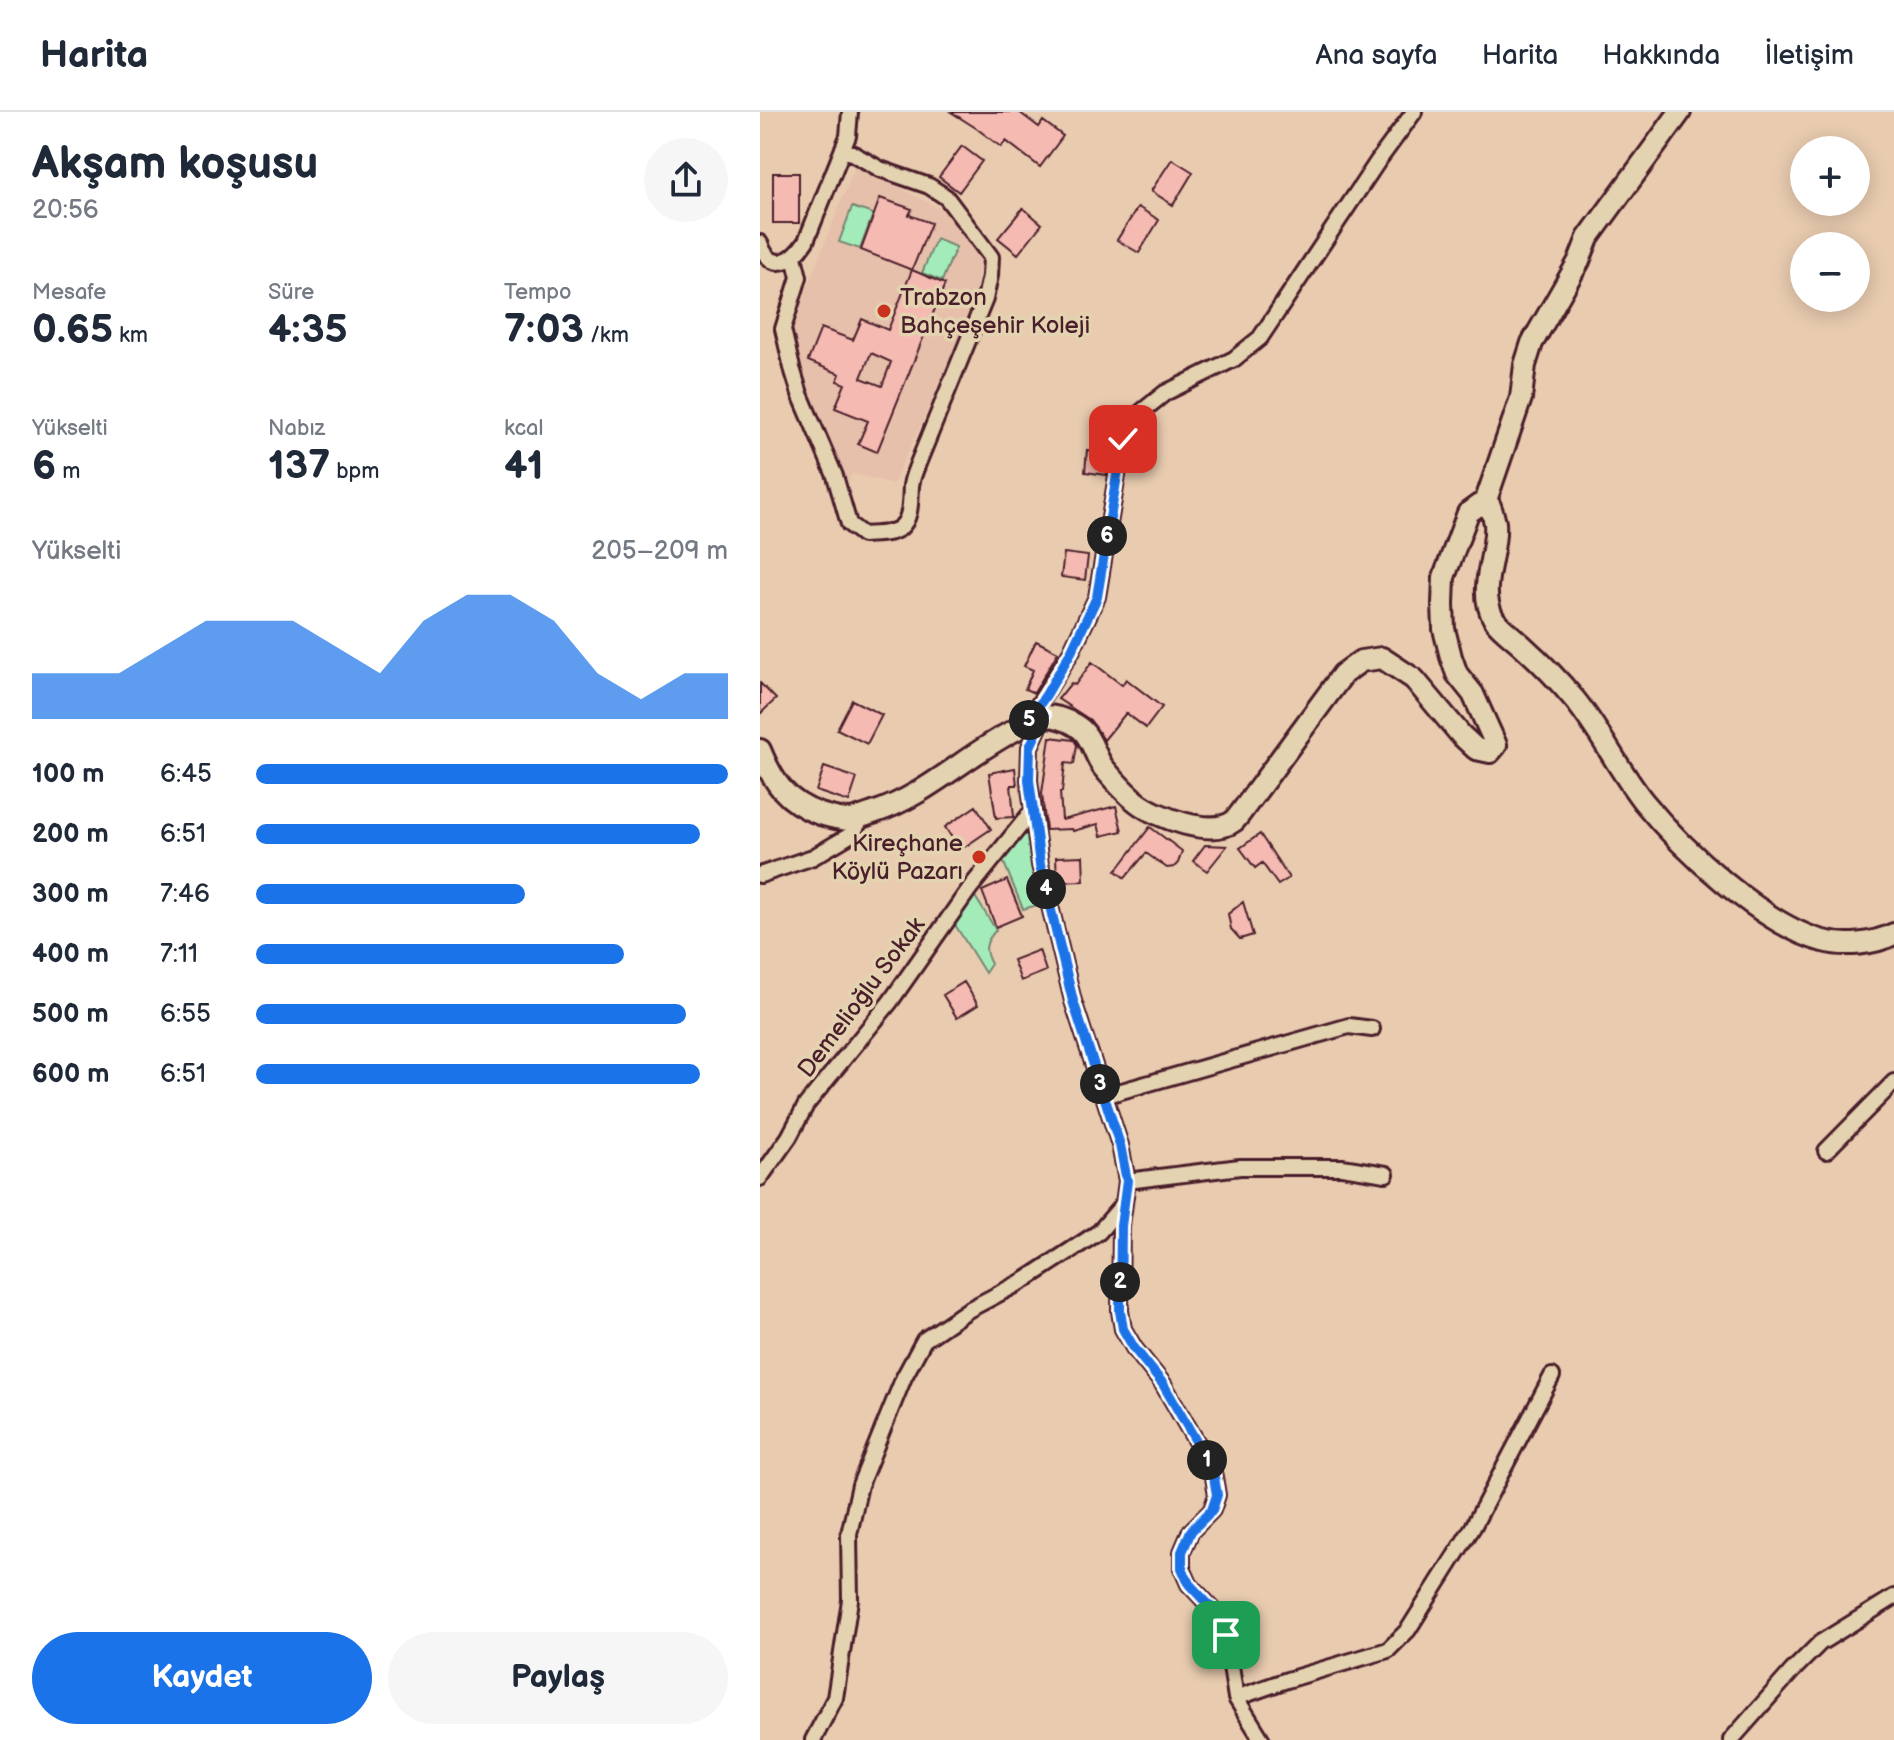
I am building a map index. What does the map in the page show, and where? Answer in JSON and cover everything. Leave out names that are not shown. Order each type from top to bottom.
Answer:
[{"type":"street","points":[[760,243],[762,250],[772,260],[779,262],[794,257],[806,241],[848,136],[850,112]]},
{"type":"street","points":[[1262,1740],[1236,1698],[1226,1635],[1219,1616],[1189,1584],[1182,1568],[1182,1552],[1191,1531],[1212,1510],[1217,1495],[1214,1477],[1163,1384],[1123,1329],[1120,1311],[1121,1226],[1127,1181],[1120,1145],[1073,1001],[1040,865],[1029,780],[1030,747],[1035,720],[1046,695],[1097,597],[1123,439],[1140,413],[1165,393],[1234,359],[1260,338],[1414,112]]},
{"type":"street","points":[[1484,506],[1521,398],[1525,365],[1532,343],[1579,261],[1588,238],[1680,112]]},
{"type":"street","points":[[794,257],[799,277],[783,329],[800,394],[835,476],[849,524],[863,535],[899,529],[907,518],[919,461],[985,299],[991,257],[946,197],[929,186],[880,169],[843,148]]},
{"type":"street","points":[[760,750],[769,773],[781,790],[797,803],[835,819],[852,820],[886,809],[934,783],[998,738],[1035,720],[1072,723],[1084,732],[1100,763],[1138,803],[1156,814],[1199,827],[1217,828],[1232,822],[1343,674],[1361,661],[1382,658],[1414,679],[1476,749],[1490,752],[1496,745],[1473,694],[1457,674],[1451,657],[1444,629],[1443,604],[1444,577],[1468,513],[1479,505],[1490,506],[1495,523],[1487,599],[1495,620],[1570,694],[1588,716],[1642,800],[1673,836],[1740,895],[1803,934],[1826,942],[1855,944],[1894,934]]},
{"type":"street","name":"Demelioğlu Sokak","points":[[760,1178],[789,1137],[806,1105],[890,1002],[970,888],[1033,810]]},
{"type":"street","points":[[760,875],[813,857],[852,834],[863,816]]},
{"type":"street","points":[[1104,1096],[1349,1026],[1372,1029]]},
{"type":"street","points":[[1826,1151],[1894,1082]]},
{"type":"street","points":[[1127,1181],[1240,1167],[1342,1167],[1386,1174]]},
{"type":"street","points":[[813,1740],[835,1698],[850,1600],[849,1534],[860,1485],[904,1377],[924,1340],[968,1310],[1025,1280],[1099,1232],[1124,1203]]},
{"type":"street","points":[[1236,1698],[1388,1650],[1408,1630],[1473,1527],[1552,1376]]},
{"type":"street","points":[[1731,1740],[1820,1643],[1894,1597]]},
{"type":"shaded area","name":"Trabzon Bahçeşehir Koleji","points":[[855,166],[945,211],[981,255],[976,294],[965,332],[893,484],[852,474],[848,483],[805,385],[791,328]]},
{"type":"green space","points":[[852,207],[873,214],[860,249],[839,242]]},
{"type":"green space","points":[[936,239],[956,247],[942,281],[922,273]]},
{"type":"green space","points":[[1029,823],[1041,904],[1023,909],[1002,858]]},
{"type":"green space","points":[[974,895],[996,930],[986,946],[991,964],[985,973],[954,923]]},
{"type":"building","points":[[951,112],[1019,112],[1039,127],[1043,121],[1063,136],[1040,167],[1006,141],[1001,147]]},
{"type":"building","points":[[962,146],[982,161],[959,192],[939,177]]},
{"type":"building","points":[[1172,159],[1193,172],[1173,205],[1151,191]]},
{"type":"building","points":[[773,173],[799,173],[799,223],[773,223]]},
{"type":"building","points":[[880,198],[912,209],[909,215],[931,223],[912,270],[861,250]]},
{"type":"building","points":[[1138,207],[1159,220],[1139,253],[1117,240]]},
{"type":"building","points":[[1023,208],[1042,224],[1018,254],[998,238]]},
{"type":"building","points":[[912,270],[945,284],[877,452],[858,444],[868,421],[835,408],[845,384],[837,381],[840,374],[808,361],[821,328],[853,340],[862,319],[888,330]],"holes":[[[871,353],[891,362],[882,386],[861,378]]]},
{"type":"building","points":[[1087,450],[1110,453],[1107,475],[1085,472]]},
{"type":"building","points":[[1064,553],[1088,556],[1085,580],[1061,577]]},
{"type":"building","points":[[1036,641],[1058,652],[1034,693],[1025,689],[1033,670],[1024,666]]},
{"type":"building","points":[[1092,662],[1122,685],[1126,679],[1162,707],[1146,728],[1126,713],[1104,740],[1090,720],[1058,699],[1071,683],[1075,685]]},
{"type":"building","points":[[760,683],[776,699],[760,714]]},
{"type":"building","points":[[852,700],[882,715],[867,744],[837,729]]},
{"type":"building","points":[[1050,737],[1074,740],[1077,745],[1074,764],[1065,763],[1060,792],[1062,820],[1116,806],[1122,831],[1101,836],[1098,824],[1073,831],[1046,830],[1042,793]]},
{"type":"building","points":[[824,767],[857,778],[849,802],[816,791]]},
{"type":"building","points":[[1015,768],[1017,785],[1011,785],[1014,817],[996,818],[989,773]]},
{"type":"building","points":[[976,806],[991,829],[960,850],[945,827]]},
{"type":"building","points":[[1150,827],[1182,851],[1178,863],[1167,868],[1146,853],[1125,878],[1116,871]]},
{"type":"building","points":[[1260,834],[1289,878],[1278,885],[1262,863],[1255,868],[1240,848]]},
{"type":"building","points":[[1205,845],[1227,846],[1207,871],[1193,861]]},
{"type":"building","points":[[1083,856],[1084,881],[1057,882],[1056,857]]},
{"type":"building","points":[[1007,880],[1022,916],[996,927],[982,891]]},
{"type":"building","points":[[1243,902],[1253,935],[1240,939],[1231,929],[1228,914]]},
{"type":"building","points":[[1039,950],[1046,971],[1021,981],[1013,960]]},
{"type":"building","points":[[964,982],[978,1005],[957,1018],[943,995]]},
{"type":"place","name":"Trabzon Bahçeşehir Koleji","points":[[884,311]]},
{"type":"place","name":"Kireçhane Köylü Pazarı","points":[[979,857]]},
{"type":"route","points":[[1123,439],[1097,597],[1071,652],[1026,724],[1044,716],[1030,747],[1029,780],[1040,865],[1073,1001],[1120,1145],[1127,1181],[1121,1226],[1120,1311],[1123,1329],[1163,1384],[1214,1477],[1217,1495],[1212,1510],[1191,1531],[1182,1552],[1182,1568],[1189,1584],[1219,1616],[1226,1635]]}]
